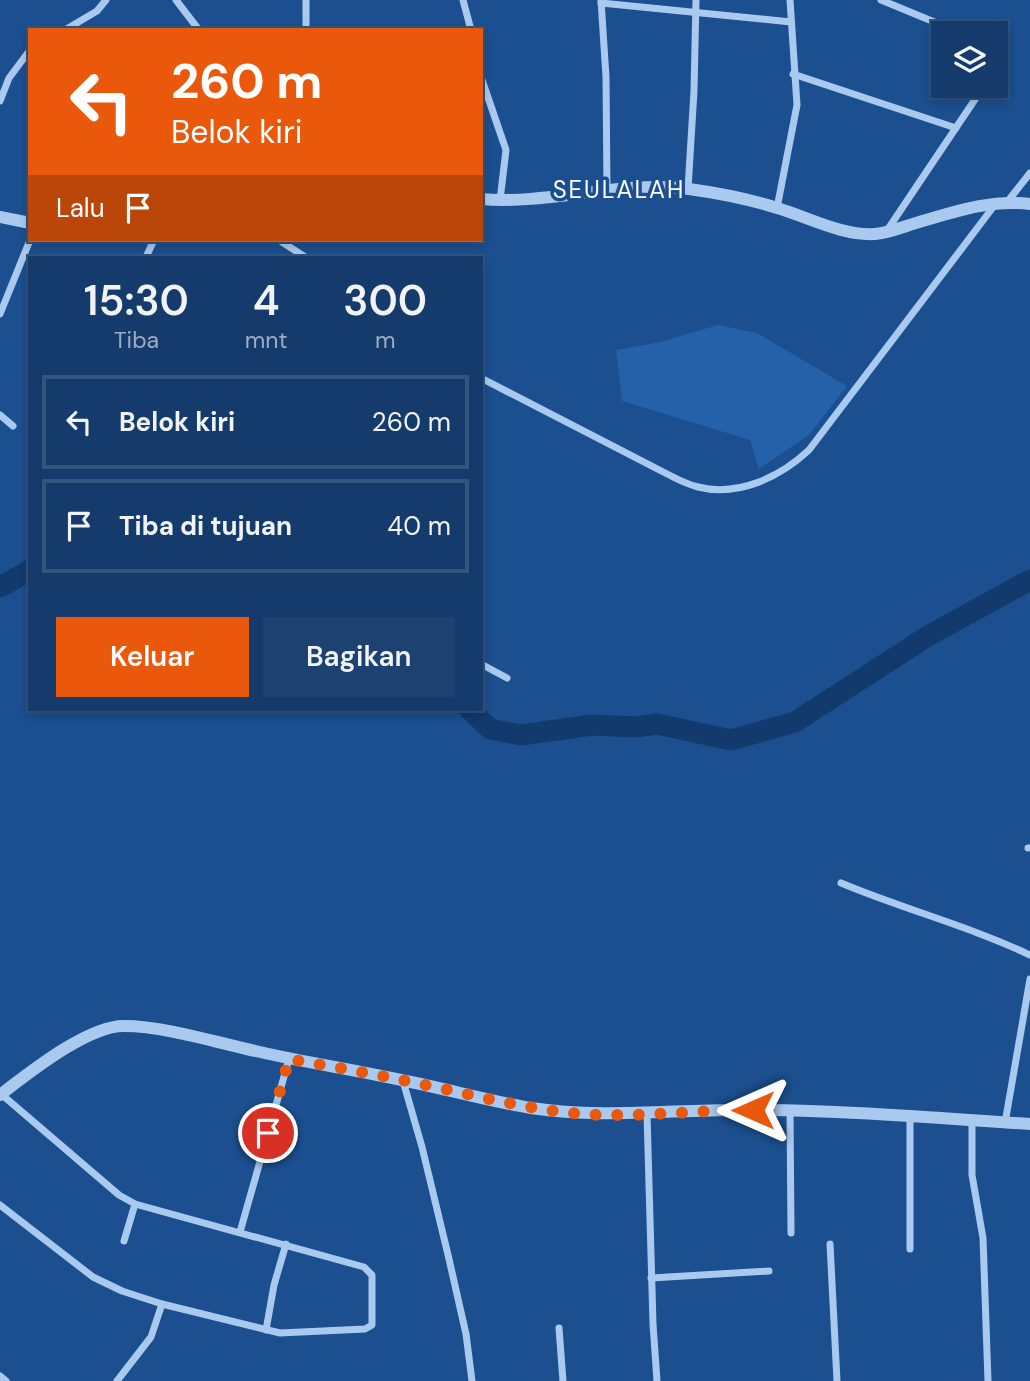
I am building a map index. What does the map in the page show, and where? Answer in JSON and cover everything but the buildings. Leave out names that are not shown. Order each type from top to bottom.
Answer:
[{"type":"street","points":[[68,28],[97,11],[106,0]]},
{"type":"street","points":[[176,0],[197,28]]},
{"type":"street","points":[[306,0],[306,28]]},
{"type":"street","points":[[463,0],[470,28]]},
{"type":"street","points":[[688,189],[696,0]]},
{"type":"street","points":[[776,208],[797,105],[790,0]]},
{"type":"street","points":[[881,0],[932,21]]},
{"type":"street","points":[[607,192],[606,77],[601,1],[791,22]]},
{"type":"street","points":[[0,101],[9,78],[28,53]]},
{"type":"street","points":[[793,74],[956,128]]},
{"type":"street","points":[[483,82],[506,150],[500,201]]},
{"type":"street","points":[[886,232],[976,98]]},
{"type":"street","points":[[483,379],[640,461],[697,487],[720,490],[755,483],[794,464],[809,450],[1003,201],[1030,173]]},
{"type":"street","points":[[483,200],[688,189],[776,208],[862,234],[886,232],[1003,201],[1030,204]]},
{"type":"street","points":[[0,217],[28,223]]},
{"type":"street","points":[[0,314],[29,242]]},
{"type":"street","points":[[282,242],[303,256]]},
{"type":"street","points":[[0,415],[13,426]]},
{"type":"street","points":[[483,665],[507,678]]},
{"type":"street","points":[[841,883],[880,900],[990,936],[1030,955]]},
{"type":"street","points":[[1005,1123],[1030,979]]},
{"type":"street","points":[[0,1205],[93,1277],[122,1291],[162,1304],[266,1330],[293,1333],[365,1329],[372,1325],[372,1275],[368,1270],[286,1244],[135,1204],[119,1195],[1,1095],[56,1055],[109,1027],[158,1030],[529,1107],[600,1115],[702,1110],[790,1111],[1030,1124]]},
{"type":"street","points":[[240,1232],[289,1059]]},
{"type":"street","points":[[403,1080],[457,1293],[472,1381]]},
{"type":"street","points":[[790,1111],[791,1233]]},
{"type":"street","points":[[647,1114],[651,1278],[657,1381]]},
{"type":"street","points":[[910,1117],[910,1249]]},
{"type":"street","points":[[972,1121],[972,1168],[983,1238],[988,1381]]},
{"type":"street","points":[[124,1241],[135,1204]]},
{"type":"street","points":[[266,1330],[274,1285],[286,1244]]},
{"type":"street","points":[[830,1244],[837,1381]]},
{"type":"street","points":[[651,1278],[769,1271]]},
{"type":"street","points":[[117,1381],[151,1336],[162,1304]]},
{"type":"street","points":[[559,1328],[563,1381]]},
{"type":"street","points":[[0,1376],[6,1381]]},
{"type":"shaded area","points":[[718,325],[757,333],[847,386],[810,434],[759,469],[750,440],[622,401],[616,350],[660,342]]},
{"type":"waterway","points":[[0,587],[28,571]]},
{"type":"waterway","points":[[471,711],[490,729],[521,735],[592,725],[636,727],[657,724],[731,740],[795,722],[928,636],[1030,580]]},
{"type":"district","name":"SEULALAH","points":[[619,190]]},
{"type":"route","points":[[268,1133],[289,1059],[529,1107],[573,1113],[600,1115],[753,1110]]}]
